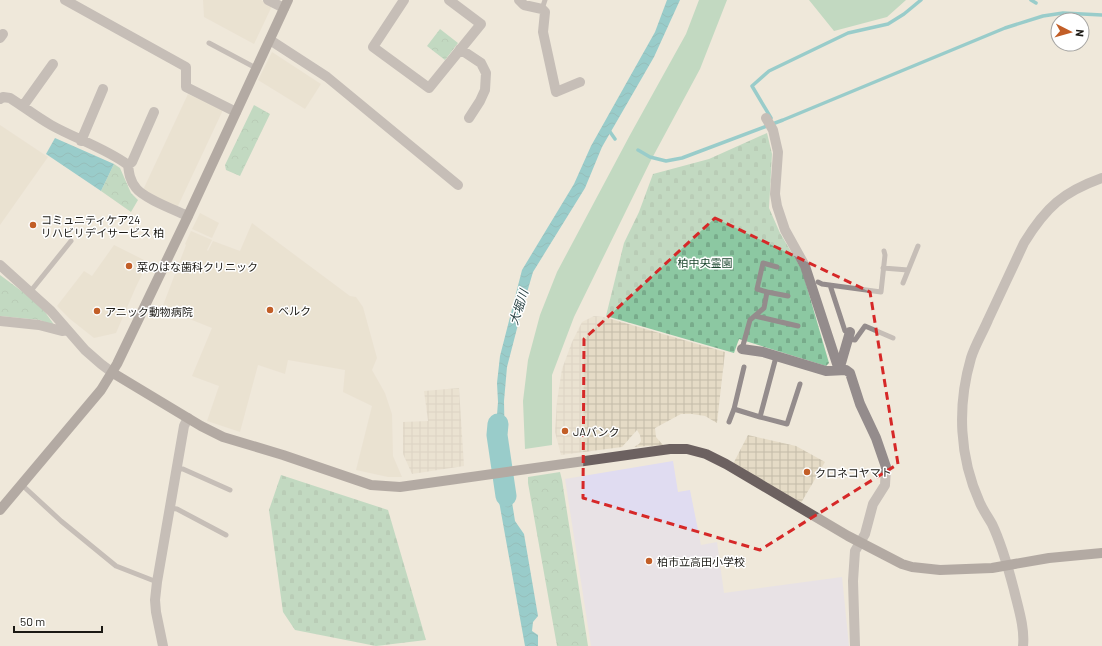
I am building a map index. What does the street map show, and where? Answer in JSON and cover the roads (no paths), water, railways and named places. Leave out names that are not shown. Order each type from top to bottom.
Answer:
[{"type":"street","points":[[64,0],[186,67],[186,88],[236,112]]},
{"type":"street","points":[[0,510],[101,390],[113,373],[188,216],[286,4],[268,0]]},
{"type":"street","points":[[404,0],[373,47],[429,88],[481,24],[449,0]]},
{"type":"street","points":[[519,0],[524,5],[544,5],[545,12],[543,32],[556,92],[580,82]]},
{"type":"street","points":[[270,40],[327,77],[458,185]]},
{"type":"street","points":[[460,49],[481,63],[486,73],[485,90],[469,118]]},
{"type":"street","points":[[23,106],[53,64]]},
{"type":"street","points":[[81,140],[102,89]]},
{"type":"street","points":[[1,96],[10,98],[50,125],[118,157],[128,164],[130,176],[136,188],[144,196],[188,216]]},
{"type":"street","points":[[128,164],[132,162],[154,112]]},
{"type":"street","points":[[766,118],[773,130],[778,152],[775,194],[776,206],[785,230],[805,266],[839,370]]},
{"type":"street","points":[[1023,646],[1024,640],[1019,610],[1008,565],[992,525],[980,503],[966,459],[961,416],[963,397],[971,357],[1024,243],[1034,227],[1055,203],[1083,185],[1102,178]]},
{"type":"street","points":[[0,265],[51,311],[85,350],[101,364],[113,373],[213,433],[371,485],[400,487],[670,449],[687,449],[706,454],[726,464],[861,543],[902,564],[912,567],[940,570],[992,568],[1049,558],[1102,553]]},
{"type":"street","points":[[0,321],[39,325],[62,331],[67,330]]},
{"type":"street","points":[[839,370],[849,336]]},
{"type":"street","points":[[742,349],[763,352],[826,371],[846,370],[850,373],[860,404],[876,438],[886,467],[885,485],[873,504],[865,534],[855,551],[853,581],[855,646]]},
{"type":"street","points":[[163,646],[156,612],[157,582],[184,426],[188,418]]},
{"type":"lane","points":[[209,43],[256,68]]},
{"type":"lane","points":[[30,292],[71,241]]},
{"type":"lane","points":[[903,283],[918,246]]},
{"type":"lane","points":[[818,282],[822,284],[881,292],[885,255],[884,251]]},
{"type":"lane","points":[[776,267],[763,263],[757,289],[788,296]]},
{"type":"lane","points":[[883,268],[908,270]]},
{"type":"lane","points":[[830,285],[845,331],[849,336],[854,340],[866,326],[893,338]]},
{"type":"lane","points":[[742,349],[750,320],[764,308],[768,292]]},
{"type":"lane","points":[[755,316],[798,326]]},
{"type":"lane","points":[[760,417],[776,357]]},
{"type":"lane","points":[[729,422],[734,409],[744,367]]},
{"type":"lane","points":[[734,409],[787,424],[800,384]]},
{"type":"lane","points":[[177,469],[183,470],[230,490]]},
{"type":"lane","points":[[22,485],[61,521],[116,566],[157,582]]},
{"type":"lane","points":[[170,508],[177,509],[226,535]]},
{"type":"water","points":[[667,0],[680,0],[654,57],[602,147],[585,188],[533,272],[507,367],[504,401],[505,452],[494,453],[498,402],[497,383],[500,356],[522,270],[574,184],[591,146],[655,32]]},
{"type":"water","points":[[55,138],[114,164],[101,191],[46,154]]},
{"type":"water","points":[[508,477],[515,521],[524,534],[538,616],[533,622],[532,631],[538,635],[538,646],[525,646],[495,479]]},
{"type":"waterway","points":[[771,118],[752,86],[769,71],[848,33],[888,24],[904,14],[921,0]]},
{"type":"waterway","points":[[1031,0],[1036,3]]},
{"type":"waterway","points":[[638,150],[650,157],[666,161],[682,158],[783,120],[1005,28],[1043,16],[1063,13],[1102,15]]},
{"type":"waterway","points":[[608,129],[615,139]]},
{"type":"waterway","name":"大堀川","points":[[498,424],[497,435],[506,496]]},
{"type":"place","name":"コミュニティケア24 リハビリデイサービス 柏","points":[[33,225]]},
{"type":"place","name":"菜のはな歯科クリニック","points":[[129,266]]},
{"type":"place","name":"ベルク","points":[[270,310]]},
{"type":"place","name":"アニック動物病院","points":[[97,311]]},
{"type":"place","name":"JAバンク","points":[[565,431]]},
{"type":"place","name":"クロネコヤマト","points":[[807,472]]},
{"type":"place","name":"柏市立高田小学校","points":[[649,561]]},
{"type":"park label","name":"柏中央霊園","points":[[705,262]]}]
